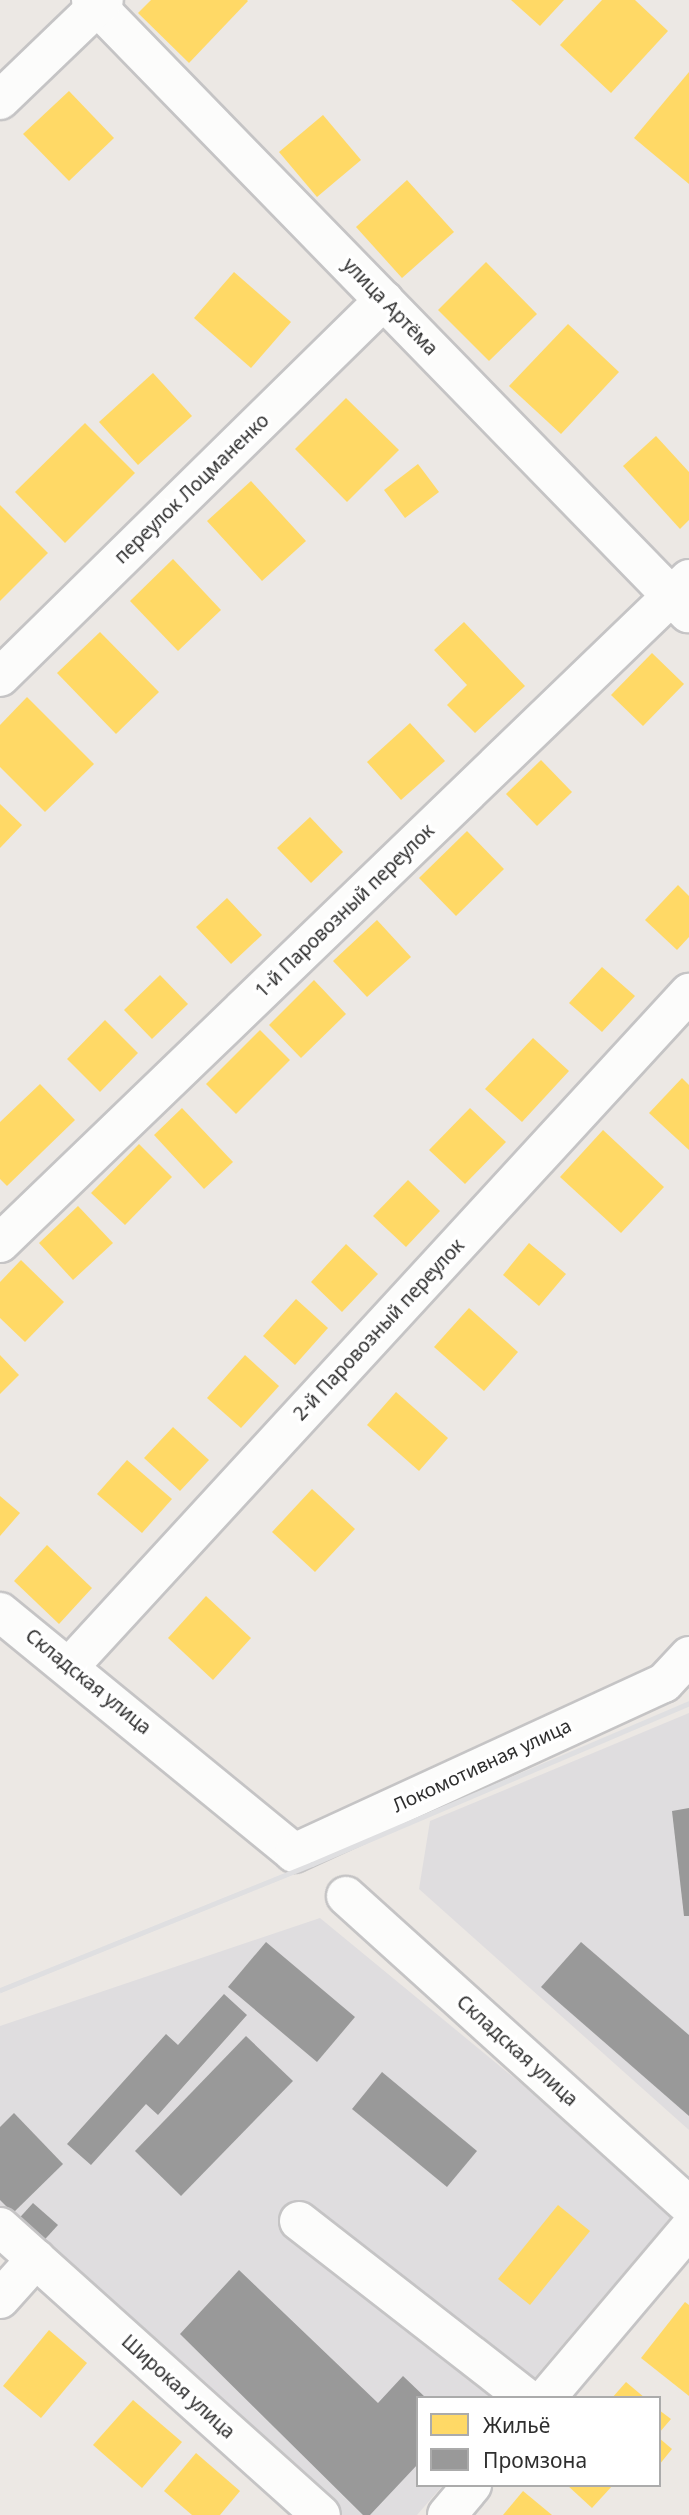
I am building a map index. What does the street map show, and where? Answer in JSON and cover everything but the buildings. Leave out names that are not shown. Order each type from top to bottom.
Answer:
[{"type":"street","points":[[0,100],[97,3]]},
{"type":"street","name":"улица Артёма","points":[[97,3],[384,300],[683,597]]},
{"type":"street","name":"переулок Лоцманенко","points":[[0,677],[384,300]]},
{"type":"street","name":"1-й Паровозный переулок","points":[[0,1242],[683,597]]},
{"type":"street","name":"2-й Паровозный переулок","points":[[69,1667],[689,993]]},
{"type":"street","name":"Складская улица","points":[[0,1612],[274,1832]]},
{"type":"street","name":"Локомотивная улица","points":[[274,1832],[294,1853],[664,1683],[689,1656]]},
{"type":"street","name":"Складская улица","points":[[346,1896],[689,2206]]},
{"type":"street","points":[[299,2221],[523,2396]]},
{"type":"street","name":"Широкая улица","points":[[0,2227],[321,2515]]},
{"type":"street","points":[[548,2396],[689,2229]]},
{"type":"street","points":[[0,2299],[36,2259]]},
{"type":"street","points":[[447,2515],[470,2487]]},
{"type":"shaded area","points":[[689,1713],[689,2130],[419,1889],[430,1821]]},
{"type":"shaded area","points":[[320,1918],[676,2211],[519,2396],[416,2396],[416,2487],[441,2487],[417,2515],[342,2515],[0,2218],[0,2026]]},
{"type":"railway","points":[[0,1990],[312,1864],[689,1703]]}]
